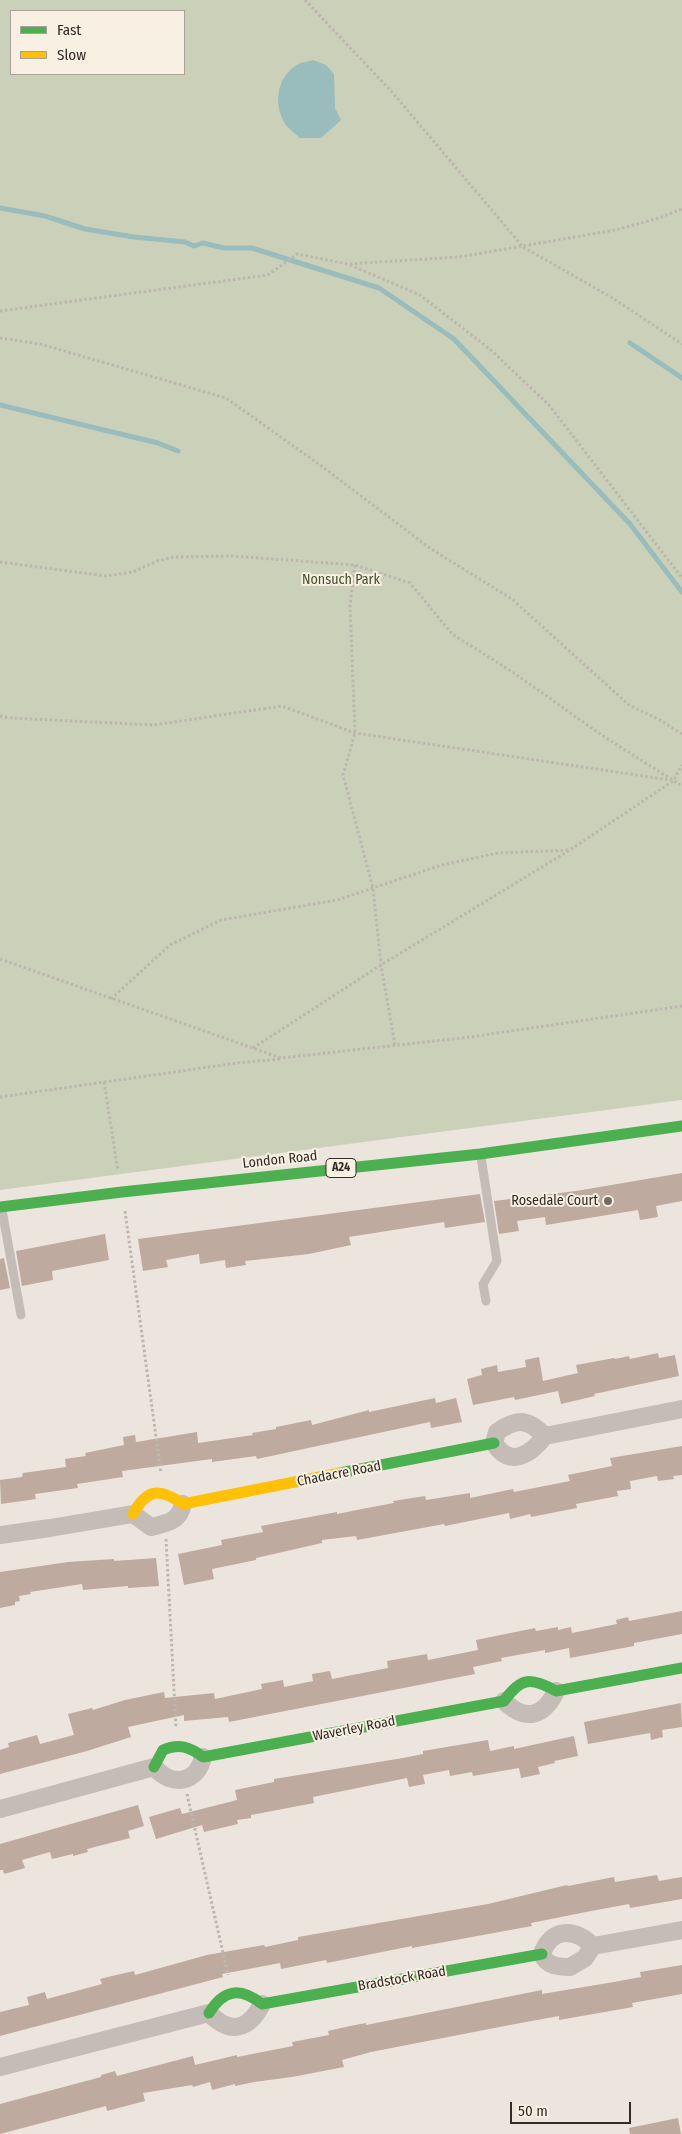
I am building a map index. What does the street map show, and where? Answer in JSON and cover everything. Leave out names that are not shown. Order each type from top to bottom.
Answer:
[{"type":"main road","name":"London Road","points":[[1,1207],[122,1192],[480,1154],[682,1126]]},
{"type":"main road","name":"Chadacre Road","points":[[183,1504],[494,1443]]},
{"type":"main road","points":[[133,1514],[139,1502],[146,1495],[160,1491],[172,1496],[183,1504]]},
{"type":"main road","points":[[504,1701],[519,1683],[528,1680],[546,1685],[556,1691],[682,1668]]},
{"type":"main road","name":"Waverley Road","points":[[203,1757],[504,1701]]},
{"type":"main road","points":[[154,1767],[163,1750],[177,1745],[194,1749],[203,1757]]},
{"type":"main road","name":"Bradstock Road","points":[[262,2004],[542,1954]]},
{"type":"main road","points":[[210,2013],[220,1999],[232,1993],[250,1994],[262,2004]]},
{"type":"street","points":[[545,1436],[527,1422],[515,1421],[497,1432],[494,1443],[499,1452],[521,1456],[532,1452],[545,1436],[682,1409]]},
{"type":"street","points":[[0,1534],[50,1528],[133,1514],[151,1527],[174,1522],[182,1512],[183,1504]]},
{"type":"street","points":[[504,1701],[513,1710],[534,1714],[542,1712],[550,1703],[556,1691]]},
{"type":"street","points":[[0,1809],[154,1767],[166,1778],[184,1780],[197,1772],[203,1757]]},
{"type":"street","points":[[594,1946],[580,1935],[567,1932],[556,1934],[542,1954],[544,1959],[551,1964],[570,1967],[585,1958],[594,1946],[682,1930]]},
{"type":"street","points":[[0,2067],[210,2013],[217,2022],[226,2027],[236,2028],[256,2016],[262,2004]]},
{"type":"lane","points":[[480,1154],[497,1261],[483,1284],[486,1301]]},
{"type":"lane","points":[[1,1207],[21,1315]]},
{"type":"path","points":[[305,0],[392,92],[523,247],[611,297],[682,344]]},
{"type":"path","points":[[0,311],[268,275],[296,255],[348,264],[459,257],[615,230],[659,218],[682,209]]},
{"type":"path","points":[[348,264],[420,295],[492,351],[549,405],[682,578]]},
{"type":"path","points":[[0,338],[40,344],[226,398],[320,465],[431,549],[512,599],[629,705],[660,720],[682,734]]},
{"type":"path","points":[[0,562],[106,576],[133,572],[157,560],[174,557],[232,556],[355,565],[410,582],[452,634],[514,673],[603,736],[682,786]]},
{"type":"path","points":[[355,565],[350,605],[355,734],[343,775],[373,888],[381,965],[395,1045]]},
{"type":"path","points":[[0,716],[154,724],[282,706],[355,734],[673,781]]},
{"type":"path","points":[[253,1048],[381,965],[570,850],[673,781],[682,765]]},
{"type":"path","points":[[112,999],[170,945],[221,920],[336,900],[442,864],[498,853],[570,850]]},
{"type":"path","points":[[0,959],[281,1058]]},
{"type":"path","points":[[0,1097],[237,1063],[470,1037],[682,1006]]},
{"type":"path","points":[[104,1082],[129,1237],[161,1472],[160,1491]]},
{"type":"path","points":[[163,1524],[168,1548],[177,1745]]},
{"type":"path","points":[[184,1780],[232,1993]]},
{"type":"green space","name":"Nonsuch Park","points":[[0,0],[682,0],[682,1100],[0,1190]]},
{"type":"water","points":[[313,60],[326,65],[334,74],[335,108],[341,120],[321,138],[300,138],[288,127],[282,118],[279,110],[278,94],[284,78],[295,66]]},
{"type":"building","points":[[682,1173],[682,1201],[656,1206],[658,1217],[640,1220],[638,1210],[546,1225],[545,1217],[517,1221],[519,1231],[499,1234],[494,1201],[576,1191]]},
{"type":"building","points":[[480,1194],[485,1222],[445,1228],[444,1222],[349,1237],[351,1245],[309,1254],[245,1261],[246,1265],[226,1268],[225,1260],[200,1264],[199,1254],[166,1260],[168,1267],[143,1271],[138,1239]]},
{"type":"building","points":[[105,1234],[109,1260],[52,1271],[53,1280],[22,1286],[16,1251]]},
{"type":"building","points":[[4,1258],[10,1288],[0,1290],[0,1259]]},
{"type":"building","points":[[658,1353],[659,1358],[675,1355],[679,1376],[594,1394],[595,1396],[561,1404],[558,1391],[515,1400],[514,1397],[473,1405],[467,1379],[482,1375],[481,1369],[497,1365],[498,1372],[526,1367],[525,1360],[539,1357],[543,1381],[578,1373],[576,1365],[629,1356],[630,1359]]},
{"type":"building","points":[[435,1398],[436,1403],[456,1398],[462,1422],[431,1428],[430,1422],[257,1459],[256,1456],[212,1462],[212,1459],[122,1471],[123,1477],[77,1484],[78,1488],[35,1494],[36,1499],[1,1504],[0,1480],[22,1477],[23,1473],[66,1467],[65,1459],[86,1456],[85,1453],[124,1445],[123,1437],[135,1435],[136,1442],[197,1432],[198,1443],[253,1435],[252,1433],[311,1420],[312,1425],[369,1410],[369,1412]]},
{"type":"building","points":[[682,1446],[682,1475],[673,1476],[674,1479],[658,1481],[657,1476],[630,1481],[631,1489],[617,1491],[618,1496],[576,1504],[577,1508],[531,1517],[530,1514],[510,1519],[509,1513],[445,1526],[444,1524],[357,1540],[356,1536],[322,1540],[322,1543],[212,1569],[214,1579],[184,1585],[178,1554],[222,1545],[221,1540],[263,1532],[261,1526],[337,1512],[337,1514],[394,1503],[393,1501],[425,1496],[426,1500],[470,1493],[470,1498],[513,1489],[514,1492],[570,1481],[568,1475],[612,1466],[610,1458]]},
{"type":"building","points":[[156,1558],[159,1586],[128,1588],[128,1586],[83,1590],[82,1584],[30,1592],[31,1594],[19,1596],[20,1601],[15,1602],[15,1605],[0,1608],[0,1572],[68,1562]]},
{"type":"building","points":[[682,1611],[682,1634],[634,1643],[634,1646],[570,1658],[569,1648],[545,1653],[545,1650],[501,1658],[502,1661],[473,1667],[475,1674],[229,1722],[228,1717],[184,1721],[184,1715],[128,1727],[131,1737],[87,1751],[0,1774],[0,1750],[9,1747],[8,1743],[37,1735],[40,1744],[74,1735],[68,1714],[92,1708],[93,1710],[125,1700],[164,1692],[165,1698],[214,1693],[215,1699],[262,1689],[261,1684],[283,1680],[284,1687],[313,1681],[312,1674],[330,1671],[332,1679],[388,1668],[387,1661],[427,1654],[428,1660],[478,1650],[476,1640],[535,1628],[536,1631],[558,1627],[558,1630],[571,1627],[572,1633],[617,1624],[616,1620],[628,1617],[629,1621]]},
{"type":"building","points":[[681,1703],[682,1727],[662,1730],[663,1737],[651,1740],[650,1733],[588,1744],[584,1722]]},
{"type":"building","points":[[574,1736],[578,1756],[554,1761],[555,1763],[538,1767],[540,1774],[521,1778],[519,1768],[473,1776],[472,1772],[450,1776],[449,1770],[423,1775],[425,1784],[409,1787],[407,1778],[313,1797],[314,1803],[251,1815],[251,1818],[237,1820],[238,1824],[204,1832],[202,1825],[156,1839],[149,1817],[180,1808],[182,1814],[237,1800],[235,1790],[274,1782],[274,1779],[403,1758],[423,1754],[423,1751],[488,1740],[490,1751],[514,1746],[514,1749]]},
{"type":"building","points":[[138,1805],[144,1826],[128,1831],[130,1838],[87,1849],[88,1852],[73,1856],[73,1854],[52,1859],[50,1852],[22,1860],[25,1868],[4,1874],[3,1870],[0,1870],[0,1844]]},
{"type":"building","points":[[657,1875],[659,1881],[682,1877],[682,1899],[630,1908],[629,1904],[531,1923],[532,1926],[412,1948],[412,1946],[327,1963],[326,1960],[281,1969],[280,1963],[222,1974],[223,1977],[0,2036],[0,2012],[29,2005],[27,1997],[45,1992],[47,1999],[102,1984],[100,1979],[134,1971],[135,1975],[207,1955],[264,1945],[265,1947],[298,1940],[298,1937],[488,1904],[567,1885],[614,1877],[615,1882]]},
{"type":"building","points":[[682,1965],[682,1994],[632,2003],[633,2007],[559,2020],[559,2016],[371,2052],[342,2060],[344,2067],[292,2077],[235,2086],[235,2084],[212,2090],[210,2082],[193,2087],[192,2085],[143,2093],[145,2101],[107,2111],[106,2106],[0,2134],[0,2104],[101,2077],[101,2075],[115,2071],[117,2076],[193,2056],[195,2065],[237,2055],[237,2057],[293,2046],[292,2042],[329,2035],[328,2031],[350,2026],[366,2023],[366,2025],[542,1990],[542,1994],[614,1982],[641,1977],[640,1972]]},
{"type":"building","points":[[678,2118],[681,2134],[630,2134],[629,2128]]},
{"type":"waterway","points":[[0,208],[45,216],[85,229],[134,237],[185,242],[194,246],[203,243],[224,248],[252,248],[379,288],[454,339],[630,524],[682,592]]},
{"type":"waterway","points":[[630,343],[682,378]]},
{"type":"waterway","points":[[0,405],[158,443],[178,451]]},
{"type":"traffic: fast","points":[[0,1207],[122,1192],[480,1154],[682,1126]]},
{"type":"traffic: fast","points":[[340,1473],[494,1443]]},
{"type":"traffic: fast","points":[[154,1767],[163,1750],[174,1747],[184,1747],[203,1757],[504,1701],[516,1687],[527,1682],[540,1683],[556,1691],[682,1668]]},
{"type":"traffic: fast","points":[[209,2013],[221,1999],[233,1993],[247,1995],[262,2004],[542,1954]]},
{"type":"traffic: slow","points":[[133,1514],[143,1499],[155,1493],[167,1495],[183,1504],[340,1473]]},
{"type":"place","name":"Rosedale Court","points":[[608,1201]]}]
